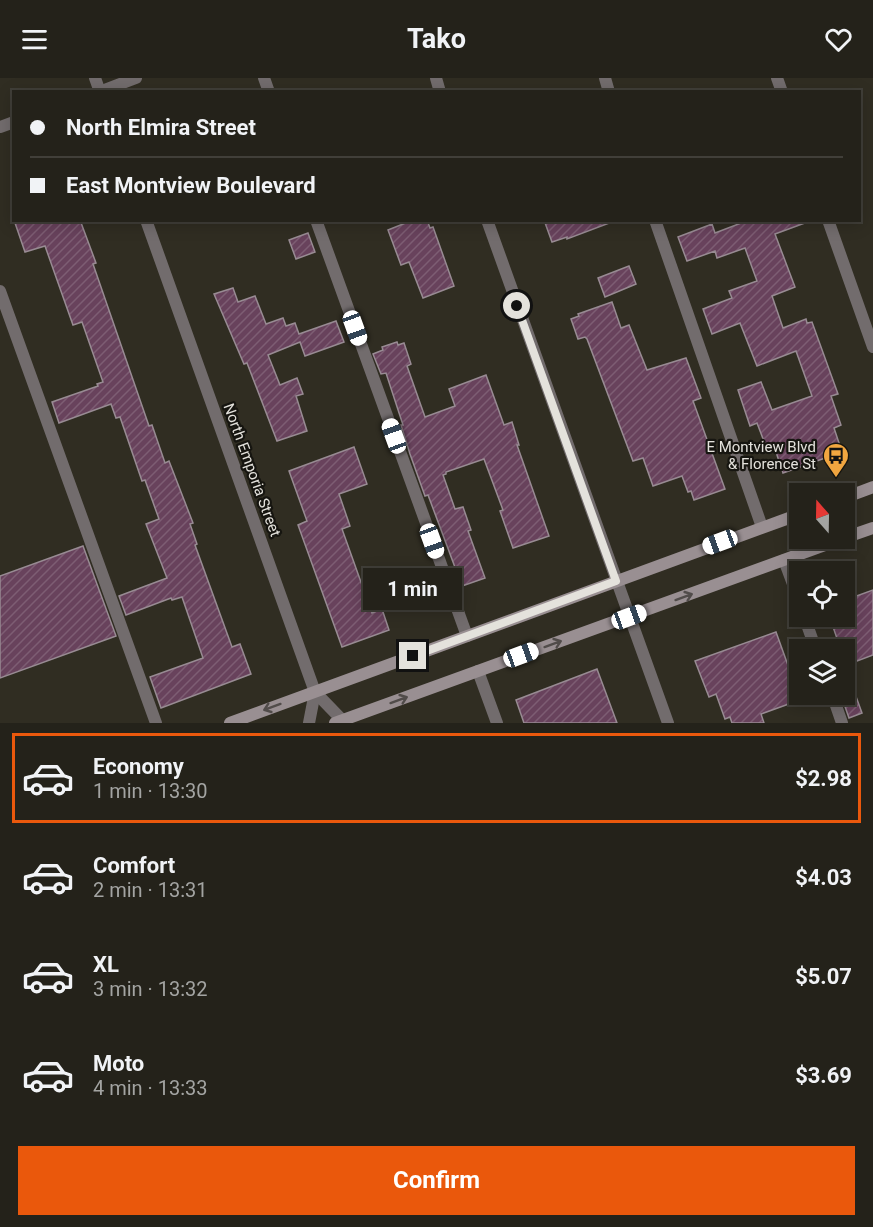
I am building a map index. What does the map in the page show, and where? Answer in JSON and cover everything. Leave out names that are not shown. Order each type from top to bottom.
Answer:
[{"type":"main road","points":[[855,494],[873,487]]},
{"type":"main road","points":[[230,723],[789,518]]},
{"type":"main road","points":[[855,534],[873,528]]},
{"type":"main road","points":[[341,722],[814,549]]},
{"type":"street","points":[[103,90],[136,78]]},
{"type":"street","name":"North Emporia Street","points":[[147,222],[315,692],[341,722]]},
{"type":"street","points":[[317,222],[467,636]]},
{"type":"street","points":[[487,222],[668,723]]},
{"type":"street","points":[[655,222],[762,527]]},
{"type":"street","points":[[829,222],[873,347]]},
{"type":"street","points":[[0,291],[156,723]]},
{"type":"street","points":[[784,560],[789,573]]},
{"type":"street","points":[[478,671],[497,723]]},
{"type":"street","points":[[309,723],[315,692]]},
{"type":"street","points":[[836,705],[842,723]]},
{"type":"building","points":[[15,222],[81,222],[149,426],[152,425],[165,463],[169,461],[193,523],[190,524],[197,544],[195,545],[232,647],[240,644],[251,674],[161,708],[150,677],[203,658],[182,597],[172,600],[171,598],[126,615],[119,596],[167,578],[146,524],[159,519],[145,480],[142,481],[120,417],[116,418],[111,404],[59,423],[52,402],[98,386],[97,384],[103,382],[82,322],[73,325],[45,246],[25,252]]},
{"type":"building","points":[[408,222],[428,222],[430,228],[433,227],[454,286],[423,298],[409,262],[401,265],[388,230]]},
{"type":"building","points":[[545,222],[612,222],[567,239],[567,237],[552,242]]},
{"type":"building","points":[[744,222],[805,222],[775,234],[795,287],[772,296],[783,328],[806,319],[807,323],[812,322],[838,394],[831,396],[841,425],[834,428],[842,452],[783,473],[775,449],[768,452],[757,423],[750,426],[738,390],[761,382],[772,410],[812,396],[796,351],[757,366],[740,323],[712,334],[703,309],[732,298],[729,291],[757,281],[745,248],[717,258],[715,251],[687,261],[678,237],[712,224],[715,233]]},
{"type":"building","points":[[308,233],[315,252],[296,259],[289,240]]},
{"type":"building","points":[[629,266],[636,284],[605,297],[598,278]]},
{"type":"building","points":[[233,288],[238,302],[255,296],[266,324],[283,318],[286,326],[295,323],[299,334],[336,321],[344,342],[305,356],[300,342],[268,355],[280,385],[297,378],[303,394],[296,396],[307,431],[277,441],[247,363],[244,364],[214,294]]},
{"type":"building","points":[[612,302],[621,328],[629,325],[647,370],[686,358],[701,398],[693,401],[725,489],[694,500],[682,476],[653,486],[643,458],[633,461],[587,339],[585,337],[578,339],[571,319],[579,316],[578,314]]},
{"type":"building","points":[[397,342],[398,345],[404,343],[411,364],[407,366],[425,417],[455,406],[449,389],[486,375],[504,425],[512,422],[519,445],[517,445],[549,536],[513,548],[500,511],[503,510],[484,459],[446,472],[443,475],[455,509],[463,507],[471,530],[468,531],[485,578],[462,586],[410,454],[386,373],[381,374],[373,354],[383,350],[382,347]]},
{"type":"building","points":[[354,447],[367,484],[339,494],[350,526],[342,529],[372,613],[382,609],[389,630],[342,647],[298,525],[307,521],[289,471]]},
{"type":"building","points":[[83,546],[116,636],[0,678],[0,576]]},
{"type":"building","points":[[873,590],[873,655],[855,662],[855,639],[837,639],[833,627],[855,627],[855,597]]},
{"type":"building","points":[[776,632],[789,668],[789,704],[761,714],[764,723],[732,723],[730,717],[725,719],[716,694],[709,697],[695,661]]},
{"type":"building","points":[[597,669],[617,723],[524,723],[516,700]]},
{"type":"building","points":[[855,694],[862,713],[849,718],[844,705],[855,705]]},
{"type":"place","name":"E Montview Blvd & Florence St","points":[[836,479]]},
{"type":"route","points":[[413,656],[616,581],[517,306]]}]
